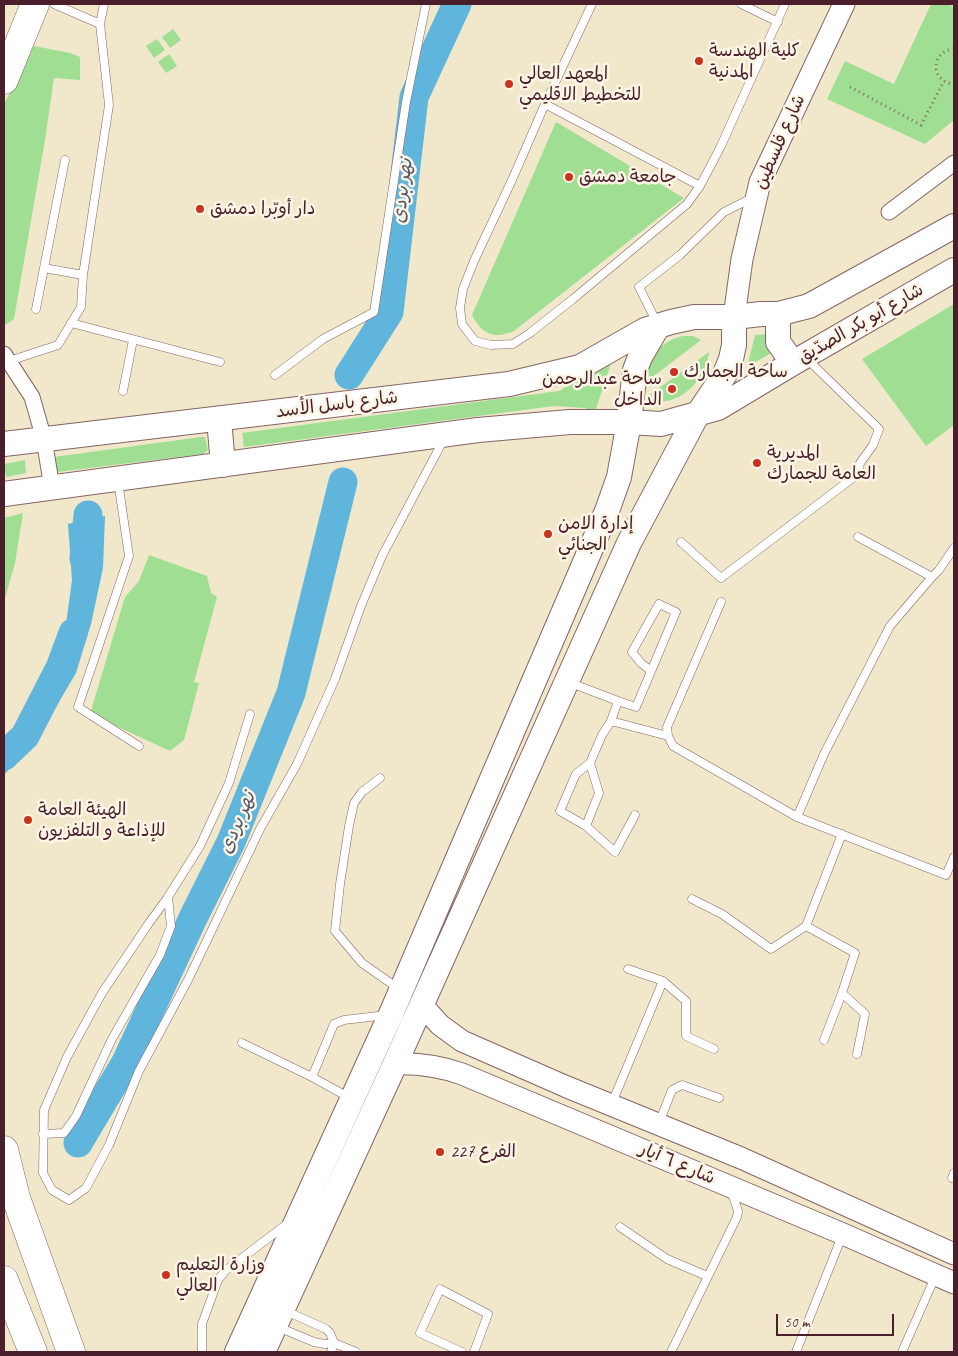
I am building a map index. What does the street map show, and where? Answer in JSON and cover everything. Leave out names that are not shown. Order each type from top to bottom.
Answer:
[{"type":"highway","points":[[4,80],[35,4]]},
{"type":"highway","points":[[4,1150],[16,1198],[71,1352]]},
{"type":"highway","points":[[4,1280],[33,1352]]},
{"type":"main road","name":"شارع فلسطين","points":[[734,317],[742,259],[760,182],[844,4]]},
{"type":"main road","points":[[263,1352],[395,1064],[629,543],[697,415],[725,374],[734,345],[734,317],[778,314],[810,306],[954,226]]},
{"type":"main road","name":"شارع أبو بكر الصدّيق","points":[[629,422],[661,424],[718,408],[954,270]]},
{"type":"main road","points":[[778,314],[778,342],[799,360]]},
{"type":"main road","name":"شارع باسل الأسد","points":[[4,444],[509,384],[580,368],[645,330],[658,326],[694,317],[734,317]]},
{"type":"main road","points":[[237,1352],[391,1014],[607,511],[619,477],[629,422],[635,370],[640,357],[658,326]]},
{"type":"main road","points":[[219,419],[223,465]]},
{"type":"main road","points":[[4,494],[478,430],[562,423],[629,422]]},
{"type":"main road","name":"شارع ٦ أيار","points":[[422,1004],[440,1025],[462,1041],[611,1105],[742,1158],[954,1254]]},
{"type":"main road","name":"شارع ٦ أيار","points":[[395,1064],[422,1064],[449,1070],[843,1234],[945,1279]]},
{"type":"main road","points":[[556,1114],[566,1086]]},
{"type":"main road","points":[[729,1186],[742,1158]]},
{"type":"main road","points":[[885,1253],[895,1228]]},
{"type":"street","points":[[890,212],[954,163]]},
{"type":"street","points":[[6,358],[32,397],[44,439],[52,488]]},
{"type":"lane","points":[[54,4],[100,24]]},
{"type":"lane","points":[[6,358],[58,345],[81,307],[83,275],[109,105],[100,24],[104,4]]},
{"type":"lane","points":[[275,375],[323,340],[374,312],[406,102],[426,4]]},
{"type":"lane","points":[[592,4],[474,261],[463,290],[460,308],[462,324],[475,341],[491,345],[513,344],[573,299],[687,204],[700,186],[720,148],[785,4]]},
{"type":"lane","points":[[741,4],[778,22]]},
{"type":"lane","points":[[545,104],[700,186]]},
{"type":"lane","points":[[36,309],[65,160]]},
{"type":"lane","points":[[658,326],[638,287],[680,255],[724,212],[756,196]]},
{"type":"lane","points":[[44,268],[83,275]]},
{"type":"lane","points":[[71,323],[220,362]]},
{"type":"lane","points":[[123,391],[133,340]]},
{"type":"lane","points":[[681,542],[720,578],[858,474],[860,463],[873,445],[879,430],[799,360]]},
{"type":"lane","points":[[250,714],[229,784],[200,846],[168,897],[102,993],[67,1057],[44,1110],[43,1173],[52,1190],[69,1200],[86,1188],[109,1145],[139,1071],[188,980],[260,829],[297,764],[336,679],[361,606],[382,556],[446,435]]},
{"type":"lane","points":[[118,479],[129,556],[78,707],[139,746]]},
{"type":"lane","points":[[858,537],[932,577]]},
{"type":"lane","points":[[797,817],[824,754],[890,626],[939,570],[954,548]]},
{"type":"lane","points":[[721,602],[667,727],[668,736],[673,746],[797,817],[946,875],[954,856]]},
{"type":"lane","points":[[566,682],[636,707],[676,612],[659,604],[632,652],[641,664],[651,671]]},
{"type":"lane","points":[[618,701],[611,721],[602,735],[590,764],[576,774],[560,811],[586,826],[615,852],[636,815]]},
{"type":"lane","points":[[611,721],[668,736]]},
{"type":"lane","points":[[586,826],[599,793],[590,764]]},
{"type":"lane","points":[[380,778],[362,792],[354,803],[340,884],[335,931],[362,963],[401,990]]},
{"type":"lane","points":[[692,899],[722,914],[771,948],[806,926],[842,834]]},
{"type":"lane","points":[[43,1134],[64,1133],[76,1116],[112,1039],[160,955],[171,926],[168,897]]},
{"type":"lane","points":[[806,926],[855,953],[824,1040]]},
{"type":"lane","points":[[628,969],[663,980],[686,1001],[686,1036],[714,1049]]},
{"type":"lane","points":[[611,1105],[663,980]]},
{"type":"lane","points":[[842,993],[865,1014],[857,1054]]},
{"type":"lane","points":[[312,1078],[334,1024],[344,1020],[391,1014]]},
{"type":"lane","points":[[242,1043],[352,1100]]},
{"type":"lane","points":[[658,1124],[672,1090],[682,1084],[719,1098]]},
{"type":"lane","points":[[671,1352],[736,1217],[738,1211],[729,1186]]},
{"type":"lane","points":[[202,1352],[202,1324],[218,1280],[225,1271],[300,1214]]},
{"type":"lane","points":[[620,1227],[667,1259],[707,1276]]},
{"type":"lane","points":[[796,1352],[843,1234]]},
{"type":"lane","points":[[902,1352],[945,1279]]},
{"type":"lane","points":[[462,1352],[420,1333],[440,1289],[488,1314],[474,1352]]},
{"type":"lane","points":[[279,1317],[320,1344],[334,1343],[356,1352]]},
{"type":"lane","points":[[279,1317],[326,1329],[334,1343],[331,1352]]},
{"type":"path","points":[[954,49],[944,52],[936,61],[937,72],[940,77],[944,81],[954,84]]},
{"type":"path","points":[[850,87],[921,125],[944,81]]},
{"type":"green space","points":[[931,4],[947,4],[954,7],[954,120],[925,144],[827,99],[845,61],[894,84]]},
{"type":"green space","points":[[173,29],[181,40],[170,48],[162,37]]},
{"type":"green space","points":[[157,39],[165,50],[154,58],[146,46]]},
{"type":"green space","points":[[34,46],[70,53],[80,57],[80,80],[54,78],[14,319],[4,326],[4,104]]},
{"type":"green space","points":[[169,54],[177,66],[166,73],[158,62]]},
{"type":"green space","points":[[556,122],[684,198],[514,331],[493,335],[482,329],[472,315]]},
{"type":"green space","points":[[954,304],[954,425],[926,446],[862,359]]},
{"type":"green space","points":[[768,334],[773,352],[747,367],[755,335]]},
{"type":"green space","points":[[683,336],[693,336],[701,340],[642,385],[647,368],[655,353],[666,343]]},
{"type":"green space","points":[[709,352],[701,376],[691,388],[677,398],[670,400],[655,400],[648,396]]},
{"type":"green space","points":[[612,360],[595,412],[585,408],[554,406],[244,447],[242,433],[559,391]]},
{"type":"green space","points":[[205,437],[208,450],[203,454],[57,472],[54,457]]},
{"type":"green space","points":[[25,460],[26,473],[6,477],[4,464]]},
{"type":"green space","points":[[23,513],[15,563],[4,602],[4,518]]},
{"type":"green space","points":[[149,555],[207,576],[211,593],[217,597],[194,682],[199,683],[184,740],[170,751],[90,714],[125,597],[139,581]]},
{"type":"water","points":[[105,516],[103,568],[91,624],[76,673],[40,734],[4,775],[4,756],[25,736],[60,668],[72,580],[68,524]]},
{"type":"waterway","name":"نهر بردى","points":[[349,375],[389,312],[414,97],[457,4]]},
{"type":"waterway","name":"نهر بردى","points":[[78,1143],[125,1064],[193,918],[231,842],[291,693],[343,482]]},
{"type":"waterway","name":"نهر بردى","points":[[84,558],[88,515]]},
{"type":"waterway","name":"نهر بردى","points":[[4,756],[25,736],[60,668],[73,633]]},
{"type":"place","name":"كلية الهندسة المدنية","points":[[699,61]]},
{"type":"place","name":"المعهد العالي للتخطيط الاقليمي","points":[[509,84]]},
{"type":"place","name":"جامعة دمشق","points":[[569,177]]},
{"type":"place","name":"دار أوبّرا دمشق","points":[[200,209]]},
{"type":"place","name":"ساحة الجمارك","points":[[674,372]]},
{"type":"place","name":"ساحة عبدالرحمن الداخل","points":[[672,389]]},
{"type":"place","name":"المديرية العامة للجمارك","points":[[757,463]]},
{"type":"place","name":"إدارة الامن الجنائي","points":[[548,534]]},
{"type":"place","name":"الهيئة العامة للإذاعة و التلفزيون","points":[[28,820]]},
{"type":"place","name":"الفرع 227","points":[[440,1152]]},
{"type":"place","name":"وزارة التعليم العالي","points":[[166,1275]]}]
